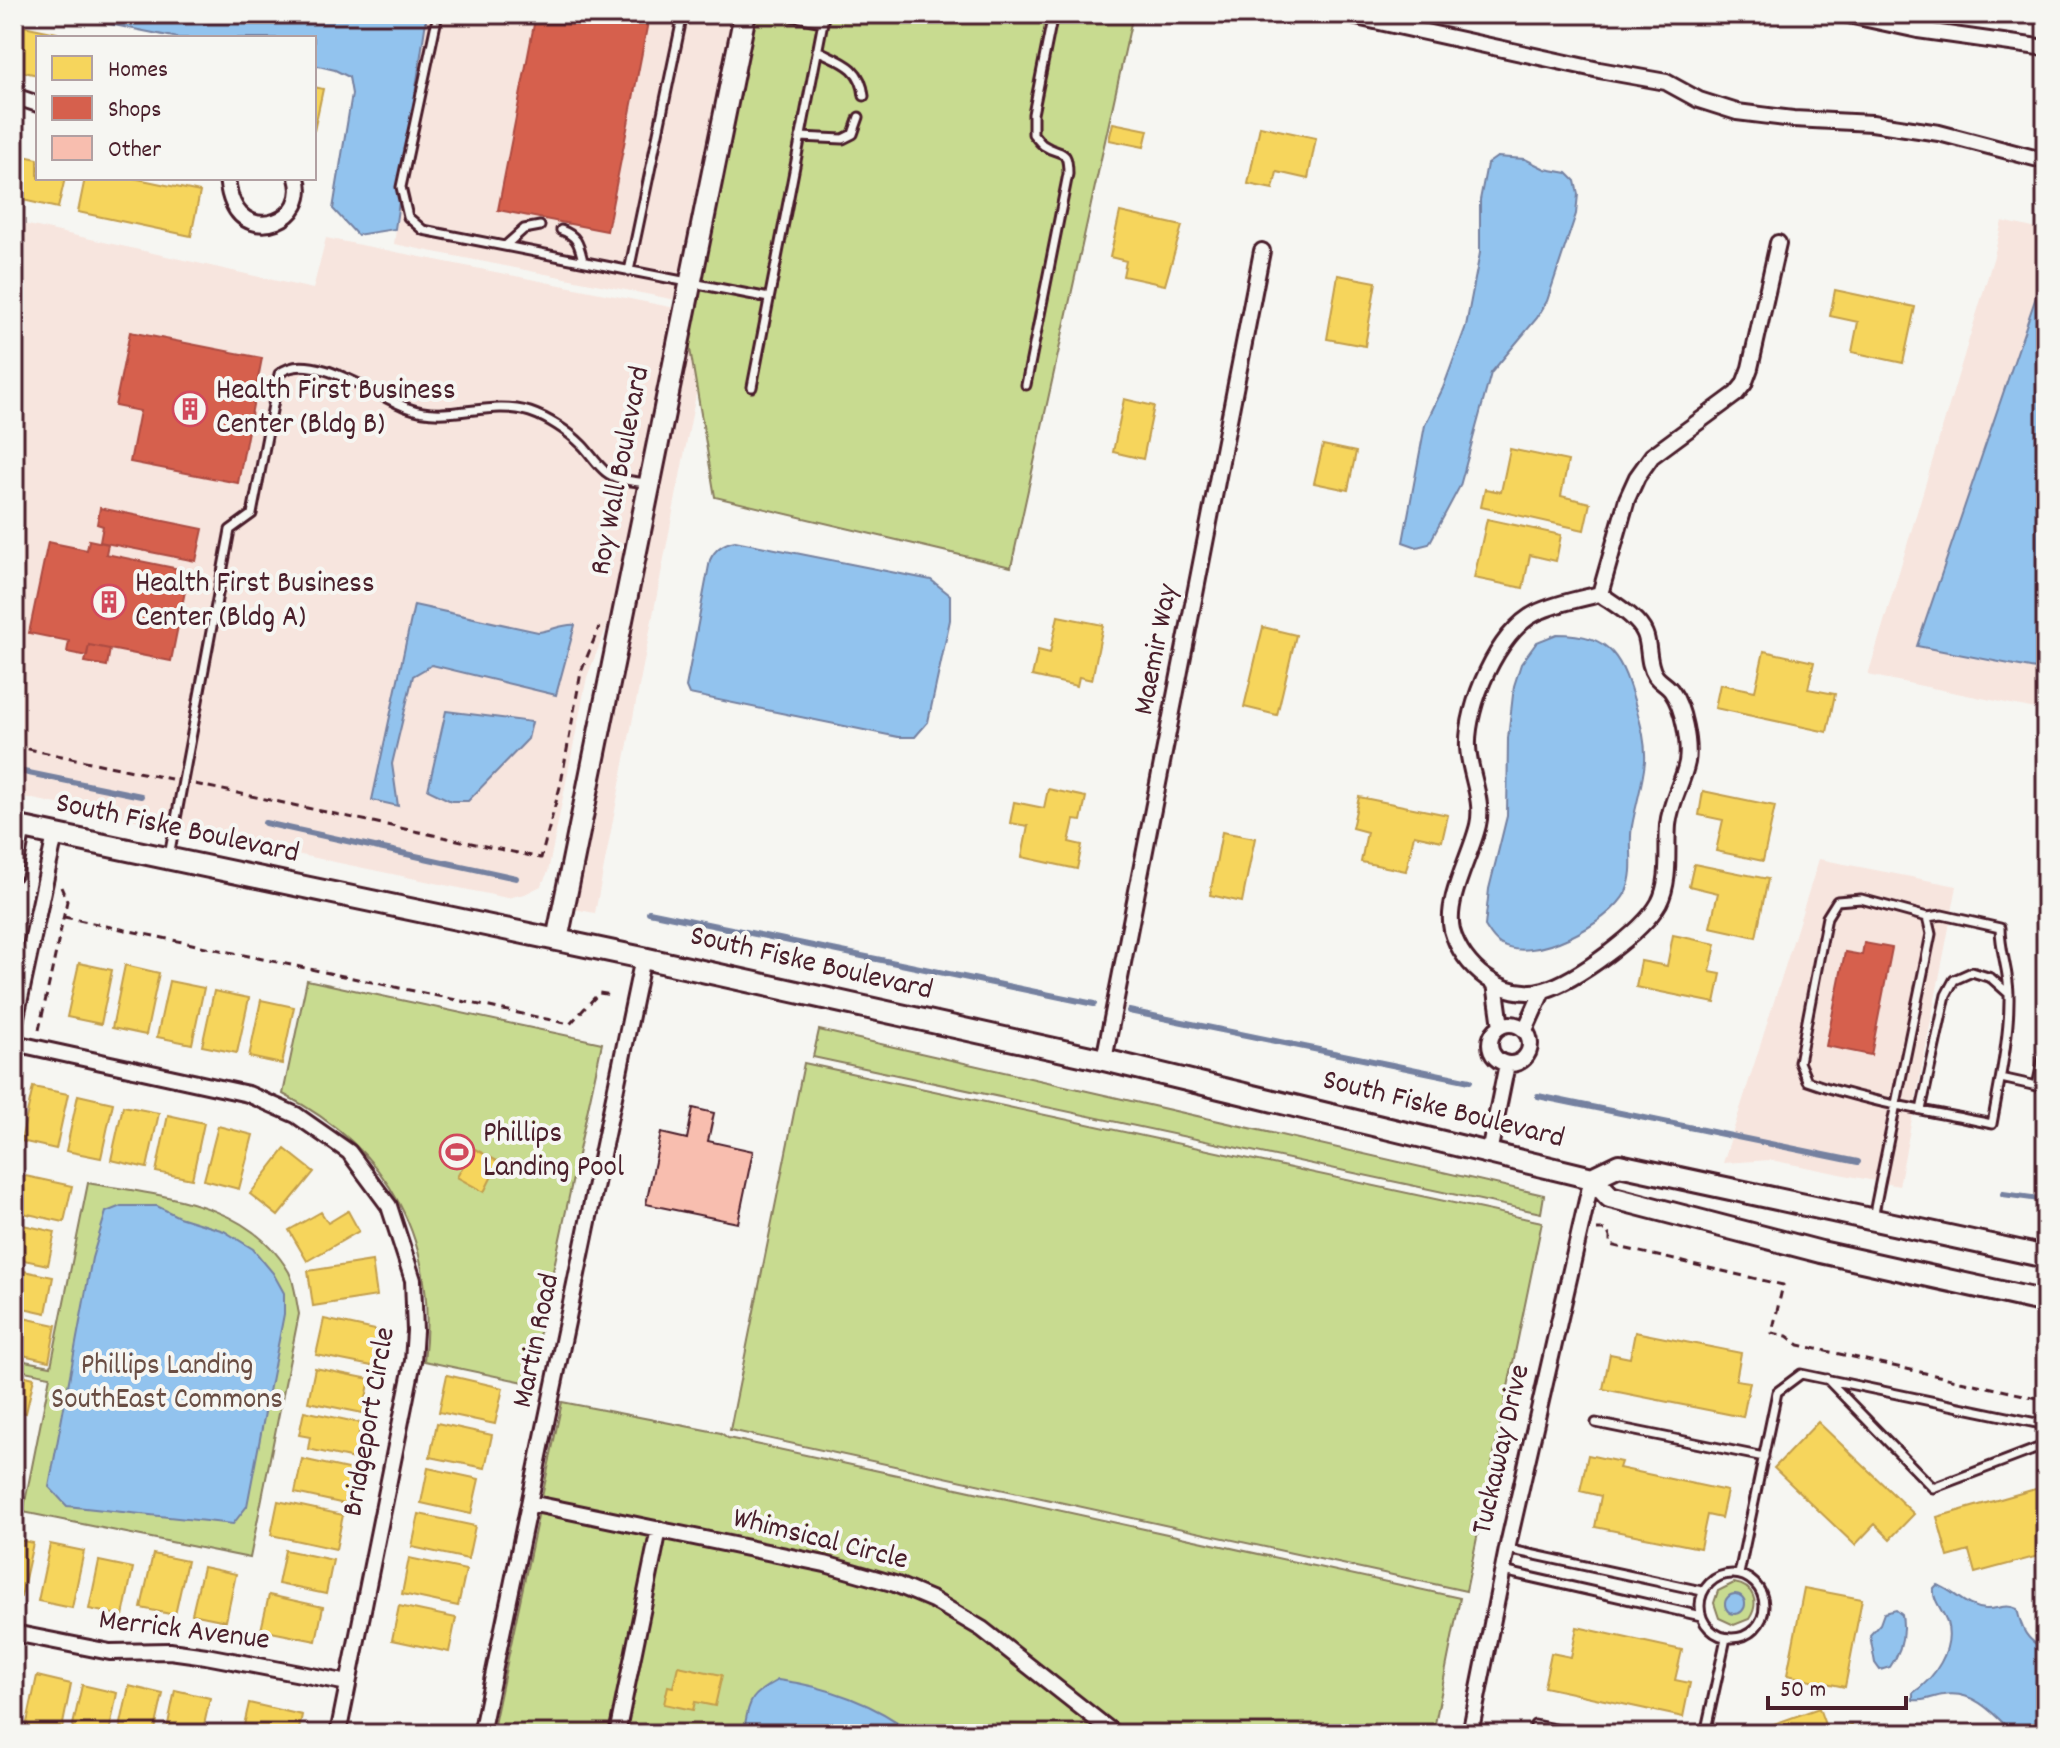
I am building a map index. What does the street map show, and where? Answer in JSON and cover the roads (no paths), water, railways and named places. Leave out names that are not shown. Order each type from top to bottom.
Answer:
[{"type":"main road","name":"Roy Wall Boulevard","points":[[557,940],[745,14]]},
{"type":"main road","name":"South Fiske Boulevard","points":[[19,827],[643,958],[1104,1060],[1592,1178],[1610,1197],[1821,1252],[2046,1302]]},
{"type":"main road","name":"South Fiske Boulevard","points":[[1592,1178],[1619,1165],[2046,1257]]},
{"type":"street","points":[[1343,14],[1666,82],[1699,100],[1737,112],[1793,119],[1872,123],[1939,133],[2046,161]]},
{"type":"street","points":[[1844,14],[1918,30],[2046,48]]},
{"type":"street","points":[[14,96],[36,103]]},
{"type":"street","points":[[227,180],[233,205],[249,220],[263,224],[278,222],[293,211],[300,191],[297,180]]},
{"type":"street","points":[[1600,594],[1627,499],[1652,456],[1736,394],[1744,384],[1778,243]]},
{"type":"street","name":"Maemir Way","points":[[1104,1060],[1262,251]]},
{"type":"street","points":[[1600,594],[1627,614],[1645,633],[1654,674],[1673,692],[1687,734],[1687,762],[1668,822],[1667,872],[1659,903],[1635,930],[1603,958],[1543,990],[1515,989],[1495,983],[1476,971],[1460,950],[1451,926],[1452,902],[1480,821],[1468,750],[1468,721],[1499,647],[1516,630],[1534,613],[1600,594]]},
{"type":"street","points":[[14,873],[19,827]]},
{"type":"street","points":[[14,1026],[55,835]]},
{"type":"street","name":"Martin Road","points":[[481,1734],[643,958]]},
{"type":"street","points":[[1495,983],[1501,1026]]},
{"type":"street","points":[[1525,1030],[1543,990]]},
{"type":"street","points":[[1513,1024],[1525,1030],[1530,1041],[1528,1053],[1519,1062],[1507,1064],[1496,1058],[1491,1047],[1492,1035],[1501,1026],[1513,1024]]},
{"type":"street","name":"Bridgeport Circle","points":[[14,1043],[260,1099],[296,1115],[349,1152],[389,1206],[413,1280],[413,1361],[338,1734]]},
{"type":"street","points":[[1489,1153],[1507,1064]]},
{"type":"street","name":"Tuckaway Drive","points":[[1470,1734],[1507,1549],[1592,1178]]},
{"type":"street","name":"Whimsical Circle","points":[[530,1503],[864,1573],[933,1600],[982,1629],[1115,1734]]},
{"type":"street","points":[[617,1734],[659,1529]]},
{"type":"street","name":"Merrick Avenue","points":[[14,1633],[110,1652],[170,1651],[194,1654],[348,1683]]},
{"type":"lane","points":[[438,14],[401,187],[408,217],[423,230],[769,298]]},
{"type":"lane","points":[[629,271],[683,14]]},
{"type":"lane","points":[[752,387],[823,18],[780,14]]},
{"type":"lane","points":[[1026,385],[1068,174],[1068,160],[1061,151],[1044,145],[1033,134],[1033,114],[1053,14]]},
{"type":"lane","points":[[817,50],[850,67],[862,80],[864,96]]},
{"type":"lane","points":[[800,137],[843,139],[853,134],[859,117]]},
{"type":"lane","points":[[505,246],[524,229],[540,226]]},
{"type":"lane","points":[[561,230],[579,241],[583,261]]},
{"type":"lane","points":[[168,858],[230,530],[252,514],[279,374],[286,367],[297,366],[346,376],[389,401],[431,414],[482,407],[530,412],[580,443],[606,472],[619,479],[650,483]]},
{"type":"lane","points":[[1861,899],[1927,917],[1942,915],[2000,928],[2000,948],[2009,994],[2001,1078],[1992,1124],[1833,1090],[1807,1081],[1799,1062],[1827,917],[1837,901],[1861,899]]},
{"type":"lane","points":[[1873,1220],[1931,934],[1927,917]]},
{"type":"lane","points":[[1921,1110],[1946,995],[1954,980],[1972,972],[1991,978],[2009,994]]},
{"type":"lane","points":[[2001,1078],[2042,1087],[2046,1045]]},
{"type":"lane","points":[[1739,1574],[1777,1392],[1801,1374],[2046,1425]]},
{"type":"lane","points":[[1827,1379],[1933,1488],[2046,1445]]},
{"type":"lane","points":[[1596,1423],[1764,1457]]},
{"type":"lane","points":[[1507,1549],[1702,1591]]},
{"type":"lane","points":[[1503,1571],[1701,1616]]},
{"type":"lane","points":[[1739,1574],[1753,1581],[1760,1590],[1764,1607],[1762,1618],[1748,1634],[1726,1638],[1714,1634],[1701,1616],[1699,1602],[1702,1591],[1717,1576],[1739,1574]]},
{"type":"lane","points":[[1705,1734],[1726,1638]]},
{"type":"lane","points":[[1535,1725],[1580,1734]]},
{"type":"water","points":[[60,14],[251,14],[289,22],[324,14],[427,14],[395,229],[357,235],[333,209],[352,94],[349,77],[316,65],[316,36],[168,36]]},
{"type":"water","points":[[1497,157],[1525,159],[1545,169],[1567,173],[1575,181],[1578,194],[1576,214],[1547,301],[1537,318],[1491,373],[1460,486],[1429,544],[1417,547],[1403,542],[1425,425],[1443,388],[1466,326],[1480,253],[1480,200],[1487,164]]},
{"type":"water","points":[[2038,291],[2046,293],[2046,671],[1917,646]]},
{"type":"water","points":[[735,541],[931,580],[950,595],[950,620],[928,722],[915,737],[898,737],[689,694],[686,687],[710,560],[720,547]]},
{"type":"water","points":[[414,605],[538,632],[575,625],[556,695],[432,665],[413,676],[392,764],[398,806],[372,800]]},
{"type":"water","points":[[1557,634],[1576,635],[1603,644],[1620,663],[1631,690],[1644,740],[1645,761],[1631,834],[1631,875],[1626,892],[1617,904],[1588,928],[1550,945],[1514,949],[1500,944],[1485,926],[1489,889],[1507,816],[1508,738],[1514,686],[1521,664],[1537,642]]},
{"type":"water","points":[[446,711],[532,722],[528,739],[468,801],[451,801],[428,790]]},
{"type":"water","name":"Phillips Landing SouthEast Commons","points":[[121,1206],[157,1206],[179,1217],[224,1231],[253,1249],[273,1273],[284,1293],[284,1314],[247,1506],[233,1524],[67,1506],[49,1487],[92,1258],[106,1212]]},
{"type":"water","points":[[1937,1585],[1978,1608],[2017,1609],[2026,1634],[2046,1650],[2046,1734],[2014,1734],[1984,1706],[1965,1696],[1955,1694],[1913,1700],[1913,1693],[1935,1672],[1948,1643],[1947,1622],[1935,1597],[1934,1588]]},
{"type":"water","points":[[1735,1594],[1742,1597],[1745,1604],[1742,1611],[1735,1614],[1728,1611],[1725,1604],[1728,1597]]},
{"type":"water","points":[[1896,1610],[1902,1615],[1901,1642],[1890,1667],[1880,1670],[1875,1663],[1870,1635],[1880,1624],[1884,1613]]},
{"type":"water","points":[[778,1680],[850,1698],[914,1734],[743,1734],[755,1696]]},
{"type":"waterway","points":[[14,770],[141,796]]},
{"type":"waterway","points":[[265,823],[516,878]]},
{"type":"waterway","points":[[649,912],[1094,1004]]},
{"type":"waterway","points":[[1129,1011],[1470,1081]]},
{"type":"waterway","points":[[1538,1096],[1858,1162]]},
{"type":"waterway","points":[[2003,1194],[2046,1200]]},
{"type":"place","name":"Health First Business Center (Bldg B)","points":[[190,409]]},
{"type":"place","name":"Health First Business Center (Bldg A)","points":[[109,602]]},
{"type":"place","name":"Phillips Landing Pool","points":[[457,1152]]}]
